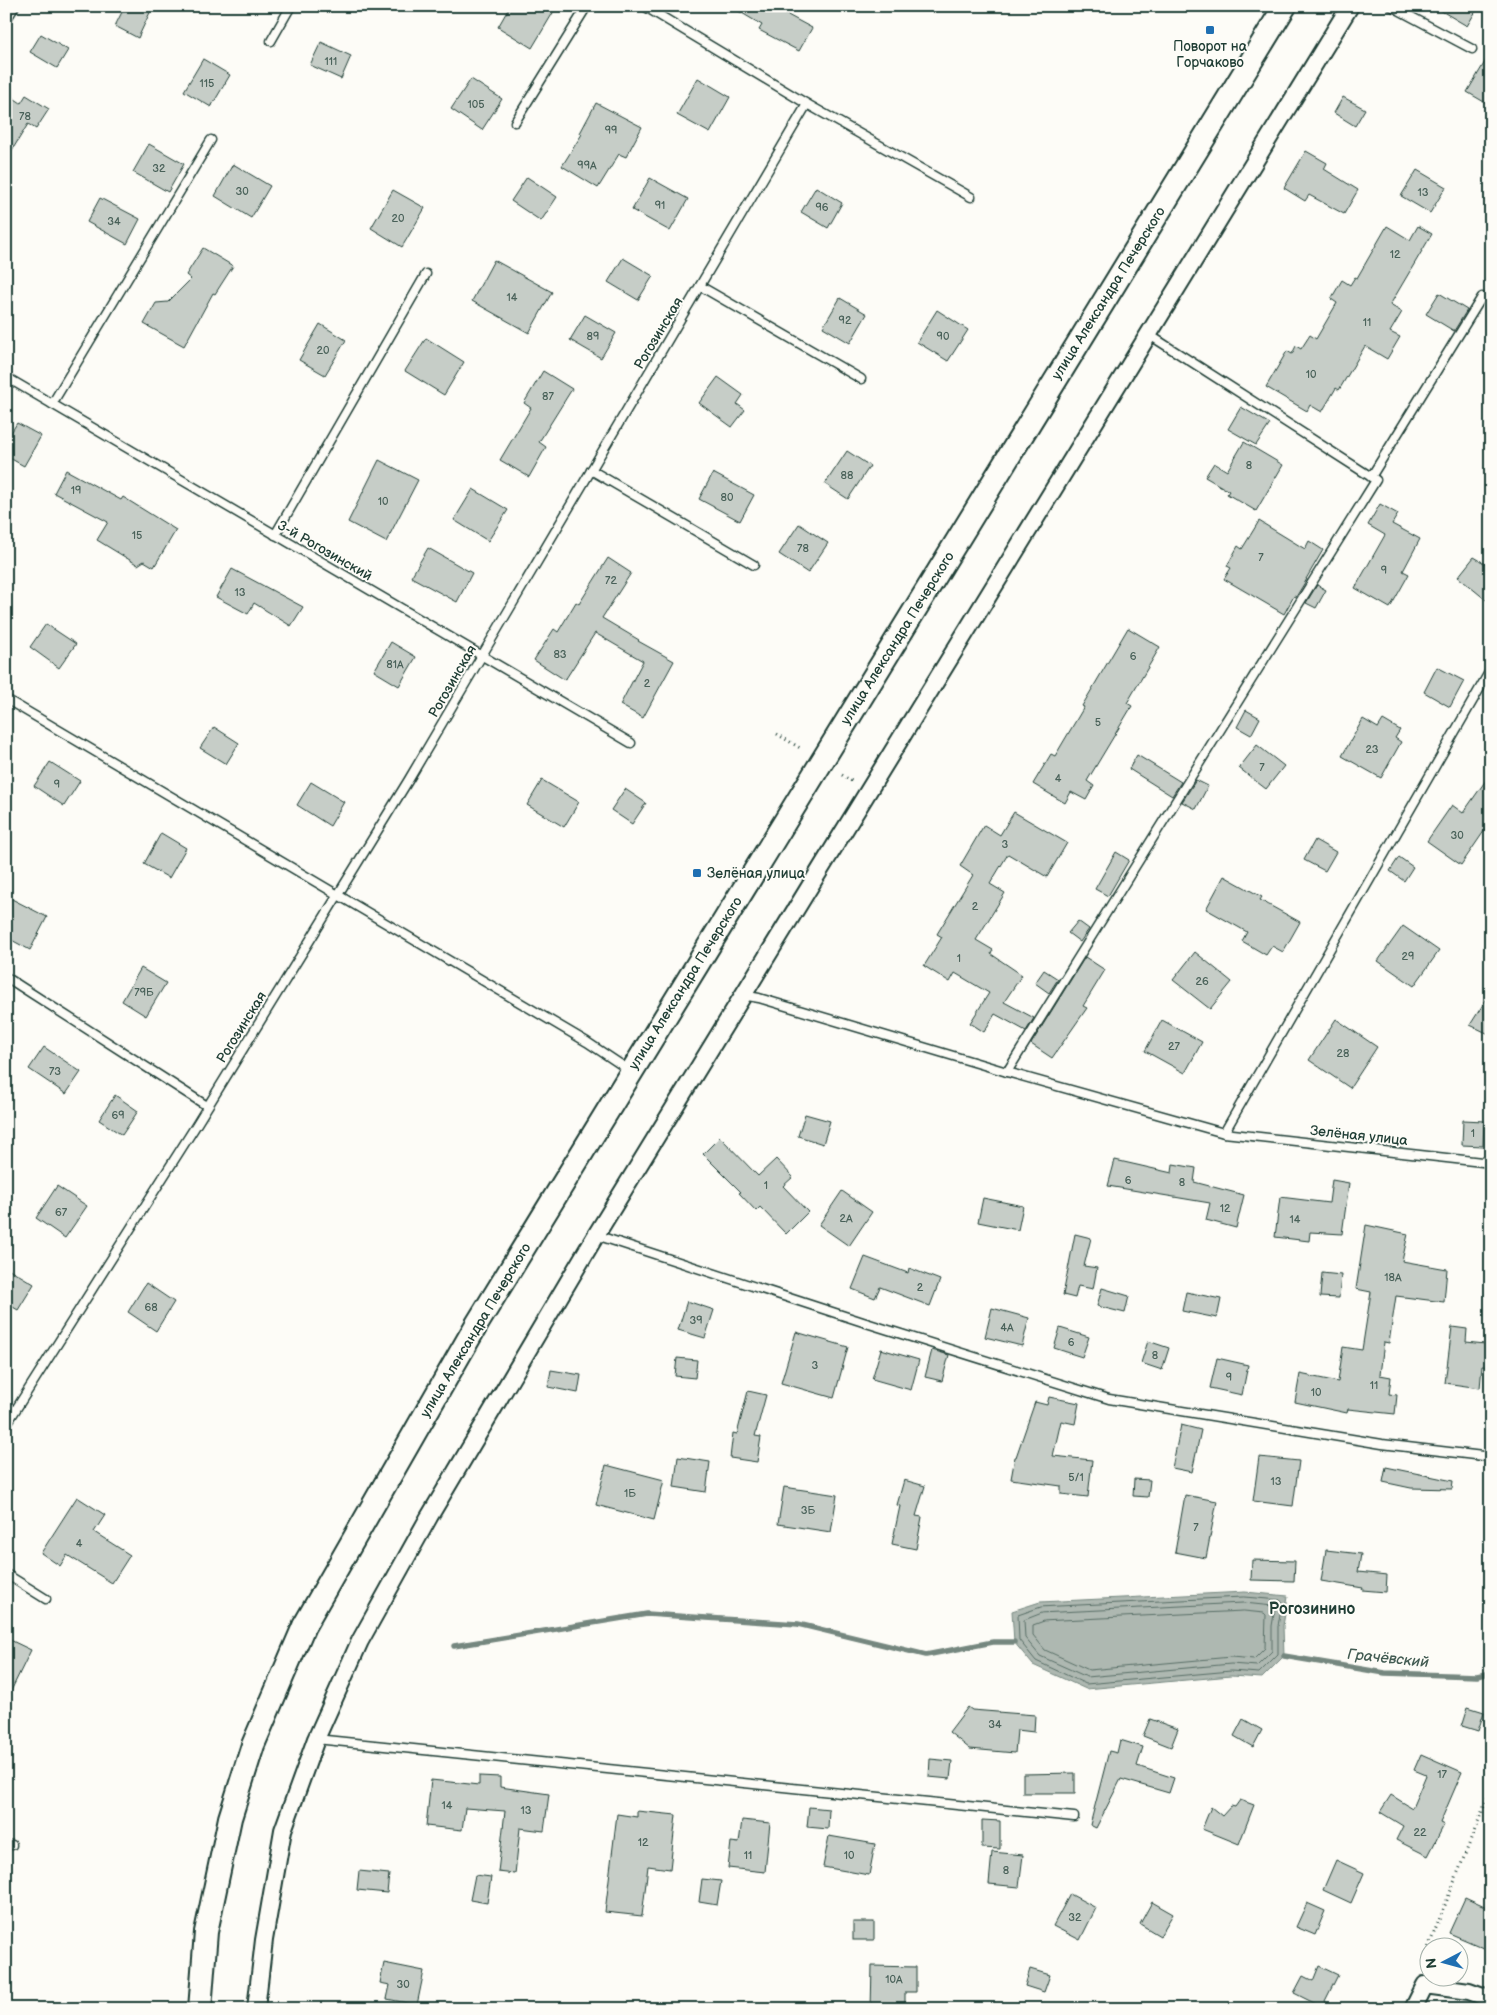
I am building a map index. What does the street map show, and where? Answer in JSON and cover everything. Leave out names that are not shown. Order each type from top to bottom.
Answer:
[{"type":"main road","name":"улица Александра Печерского","points":[[200,2009],[206,1932],[230,1818],[253,1745],[304,1626],[477,1324],[1284,6]]},
{"type":"street","points":[[256,2009],[264,1940],[283,1830],[316,1739],[364,1632],[429,1517],[596,1235],[1350,6]]},
{"type":"street","points":[[1413,2009],[1424,1988]]},
{"type":"street","points":[[1447,1988],[1469,1991],[1491,1999]]},
{"type":"lane","points":[[6,20],[15,6]]},
{"type":"lane","points":[[271,41],[291,6]]},
{"type":"lane","points":[[515,122],[587,6]]},
{"type":"lane","points":[[644,6],[807,104],[971,197]]},
{"type":"lane","points":[[1391,6],[1472,49]]},
{"type":"lane","name":"Рогозинская","points":[[6,1425],[338,894],[482,656],[807,104]]},
{"type":"lane","points":[[52,404],[211,140]]},
{"type":"lane","points":[[275,535],[426,274]]},
{"type":"lane","points":[[700,286],[861,379]]},
{"type":"lane","points":[[1371,477],[1482,296]]},
{"type":"lane","points":[[1006,1072],[1376,480],[1148,334]]},
{"type":"lane","name":"3-й Рогозинский","points":[[6,377],[631,743]]},
{"type":"lane","points":[[591,470],[754,565]]},
{"type":"lane","points":[[1224,1133],[1491,670]]},
{"type":"lane","points":[[6,699],[587,1042],[631,1071]]},
{"type":"lane","points":[[6,977],[207,1106]]},
{"type":"lane","name":"Зелёная улица","points":[[742,995],[759,998],[1006,1072],[1224,1133],[1491,1163]]},
{"type":"lane","points":[[596,1235],[872,1325],[1109,1399],[1382,1444],[1491,1457]]},
{"type":"lane","points":[[6,1574],[46,1599]]},
{"type":"lane","points":[[316,1739],[1074,1817]]},
{"type":"path","points":[[777,734],[800,748]]},
{"type":"path","points":[[842,775],[858,785]]},
{"type":"path","points":[[1432,1938],[1491,1789]]},
{"type":"water","points":[[1245,1592],[1288,1596],[1283,1626],[1284,1656],[1262,1678],[1231,1676],[1086,1689],[1033,1665],[1014,1642],[1012,1611],[1040,1602]]},
{"type":"building","points":[[125,6],[153,6],[138,38],[115,26]]},
{"type":"building","points":[[510,6],[557,6],[532,48],[498,27]]},
{"type":"building","points":[[730,6],[771,6],[812,28],[799,51],[759,30],[762,25]]},
{"type":"building","points":[[1433,6],[1479,6],[1467,26]]},
{"type":"building","points":[[41,34],[68,50],[57,68],[30,52]]},
{"type":"building","points":[[321,42],[351,56],[341,79],[310,65]]},
{"type":"building","points":[[1491,52],[1491,106],[1467,92]]},
{"type":"building","points":[[203,59],[230,75],[211,107],[184,91]]},
{"type":"building","points":[[698,78],[730,97],[710,133],[677,115]]},
{"type":"building","points":[[471,79],[502,99],[482,130],[451,109]]},
{"type":"building","points":[[6,93],[21,103],[26,95],[49,109],[36,129],[28,124],[6,160]]},
{"type":"building","points":[[1343,97],[1365,109],[1355,126],[1334,113]]},
{"type":"building","points":[[596,103],[642,127],[626,157],[619,154],[598,188],[562,166],[582,134],[580,133]]},
{"type":"building","points":[[149,144],[184,164],[168,192],[133,172]]},
{"type":"building","points":[[1306,151],[1327,163],[1324,169],[1358,190],[1344,214],[1309,195],[1305,201],[1284,188]]},
{"type":"building","points":[[233,164],[270,186],[251,218],[215,196]]},
{"type":"building","points":[[1417,170],[1446,187],[1430,213],[1401,196]]},
{"type":"building","points":[[527,177],[557,197],[541,221],[511,201]]},
{"type":"building","points":[[650,178],[688,199],[670,231],[632,210]]},
{"type":"building","points":[[816,187],[842,203],[828,228],[801,212]]},
{"type":"building","points":[[393,190],[425,208],[402,247],[371,228]]},
{"type":"building","points":[[100,198],[140,219],[127,244],[87,222]]},
{"type":"building","points":[[1387,226],[1410,240],[1418,226],[1432,234],[1390,305],[1402,312],[1390,332],[1400,337],[1387,359],[1365,346],[1339,390],[1336,388],[1322,412],[1310,405],[1307,411],[1266,387],[1287,351],[1292,354],[1296,346],[1301,349],[1310,335],[1316,339],[1337,303],[1331,299],[1342,280],[1350,285],[1355,277],[1357,278]]},
{"type":"building","points":[[203,248],[233,266],[215,294],[213,293],[184,346],[144,324],[156,303],[168,302],[191,279],[186,275]]},
{"type":"building","points":[[623,258],[653,276],[638,300],[608,282]]},
{"type":"building","points":[[494,260],[552,292],[529,333],[472,301]]},
{"type":"building","points":[[1439,293],[1467,310],[1454,331],[1426,314]]},
{"type":"building","points":[[840,298],[867,314],[850,343],[823,327]]},
{"type":"building","points":[[937,310],[968,330],[948,361],[917,342]]},
{"type":"building","points":[[585,315],[616,333],[601,358],[570,340]]},
{"type":"building","points":[[320,324],[346,340],[325,375],[299,360]]},
{"type":"building","points":[[426,338],[464,362],[444,395],[405,371]]},
{"type":"building","points":[[543,371],[572,389],[539,442],[546,447],[529,477],[500,460],[531,408],[524,403]]},
{"type":"building","points":[[718,377],[743,395],[737,404],[745,410],[732,427],[699,403]]},
{"type":"building","points":[[1241,407],[1270,424],[1256,445],[1228,429]]},
{"type":"building","points":[[17,423],[41,436],[24,466],[6,456],[6,441]]},
{"type":"building","points":[[1244,442],[1283,465],[1256,511],[1227,494],[1229,491],[1205,477],[1214,463],[1227,471]]},
{"type":"building","points":[[847,451],[870,466],[848,499],[825,484]]},
{"type":"building","points":[[379,460],[418,480],[386,542],[348,522]]},
{"type":"building","points":[[66,470],[121,500],[123,497],[176,530],[154,567],[144,561],[138,565],[97,540],[108,522],[54,493]]},
{"type":"building","points":[[713,473],[754,495],[740,521],[699,499]]},
{"type":"building","points":[[473,489],[508,510],[488,541],[454,520]]},
{"type":"building","points":[[1380,504],[1398,514],[1392,524],[1420,539],[1403,571],[1409,574],[1390,608],[1355,588],[1385,535],[1368,525]]},
{"type":"building","points":[[1259,521],[1305,549],[1309,541],[1323,550],[1284,614],[1224,579],[1231,568],[1227,566],[1238,546],[1242,549]]},
{"type":"building","points":[[799,524],[828,543],[808,573],[779,554]]},
{"type":"building","points":[[428,548],[472,573],[457,602],[411,577]]},
{"type":"building","points":[[1474,557],[1491,567],[1491,604],[1458,577]]},
{"type":"building","points":[[608,558],[631,573],[602,618],[674,661],[643,718],[620,705],[643,661],[595,633],[565,680],[534,660],[554,629],[558,632],[576,602],[579,604]]},
{"type":"building","points":[[232,569],[303,607],[291,626],[254,603],[248,614],[216,597]]},
{"type":"building","points":[[1317,585],[1326,590],[1316,608],[1306,603]]},
{"type":"building","points":[[46,624],[76,644],[59,668],[30,647]]},
{"type":"building","points":[[1128,628],[1160,647],[1127,703],[1132,706],[1087,781],[1094,786],[1086,800],[1071,792],[1065,803],[1033,784],[1051,754],[1055,756]]},
{"type":"building","points":[[391,642],[416,657],[399,686],[374,671]]},
{"type":"building","points":[[1437,667],[1464,681],[1450,707],[1424,692]]},
{"type":"building","points":[[1246,710],[1260,718],[1251,735],[1237,727]]},
{"type":"building","points":[[1363,719],[1378,728],[1383,720],[1400,730],[1395,738],[1401,742],[1381,778],[1342,756]]},
{"type":"building","points":[[214,727],[239,743],[226,764],[200,748]]},
{"type":"building","points":[[1257,745],[1284,766],[1266,789],[1239,768]]},
{"type":"building","points":[[1137,755],[1181,782],[1172,796],[1129,769]]},
{"type":"building","points":[[50,762],[80,781],[64,806],[34,786]]},
{"type":"building","points":[[1491,773],[1491,821],[1461,865],[1427,841],[1452,805],[1463,813]]},
{"type":"building","points":[[542,780],[579,802],[564,827],[527,805]]},
{"type":"building","points":[[1196,780],[1208,786],[1196,809],[1182,802]]},
{"type":"building","points":[[311,782],[344,802],[330,826],[297,805]]},
{"type":"building","points":[[625,789],[646,803],[632,824],[611,810]]},
{"type":"building","points":[[1014,812],[1067,843],[1047,877],[1008,854],[990,884],[1005,893],[976,940],[993,950],[991,954],[1022,975],[1004,1002],[1034,1018],[1026,1031],[995,1014],[984,1032],[970,1023],[989,993],[955,973],[950,982],[924,966],[942,937],[937,934],[973,875],[960,866],[984,825],[1000,835]]},
{"type":"building","points":[[161,833],[186,848],[169,878],[144,864]]},
{"type":"building","points":[[1315,840],[1336,852],[1325,871],[1304,860]]},
{"type":"building","points":[[1116,852],[1129,860],[1108,896],[1095,889]]},
{"type":"building","points":[[1399,857],[1413,867],[1404,881],[1390,871]]},
{"type":"building","points":[[1224,876],[1262,897],[1260,900],[1300,922],[1283,952],[1272,946],[1266,955],[1242,941],[1247,932],[1206,909]]},
{"type":"building","points":[[6,896],[47,917],[30,950],[6,937]]},
{"type":"building","points":[[1078,921],[1089,929],[1080,942],[1068,933]]},
{"type":"building","points":[[1403,926],[1439,951],[1414,986],[1378,961]]},
{"type":"building","points":[[1195,952],[1232,982],[1210,1009],[1173,980]]},
{"type":"building","points":[[1085,957],[1105,970],[1083,1006],[1087,1008],[1052,1058],[1031,1044]]},
{"type":"building","points":[[141,968],[166,983],[146,1016],[122,1001]]},
{"type":"building","points":[[1044,970],[1058,979],[1049,993],[1035,983]]},
{"type":"building","points":[[1491,992],[1491,1035],[1470,1025]]},
{"type":"building","points":[[1336,1019],[1377,1047],[1350,1088],[1309,1060]]},
{"type":"building","points":[[1162,1020],[1202,1042],[1185,1073],[1145,1051]]},
{"type":"building","points":[[44,1047],[81,1072],[66,1094],[29,1069]]},
{"type":"building","points":[[115,1095],[138,1111],[122,1135],[99,1120]]},
{"type":"building","points":[[805,1114],[830,1121],[823,1144],[798,1136]]},
{"type":"building","points":[[1463,1120],[1484,1121],[1483,1146],[1462,1145]]},
{"type":"building","points":[[720,1137],[758,1176],[776,1159],[793,1177],[783,1186],[808,1212],[786,1234],[760,1207],[756,1211],[739,1193],[741,1192],[703,1154]]},
{"type":"building","points":[[1115,1160],[1172,1173],[1173,1164],[1196,1168],[1194,1182],[1244,1195],[1236,1228],[1206,1220],[1210,1203],[1108,1186]]},
{"type":"building","points":[[1332,1180],[1349,1183],[1342,1234],[1310,1232],[1309,1241],[1275,1237],[1280,1197],[1329,1203]]},
{"type":"building","points":[[57,1186],[87,1206],[65,1238],[36,1218]]},
{"type":"building","points":[[842,1191],[872,1212],[849,1246],[819,1225]]},
{"type":"building","points":[[983,1198],[1023,1206],[1018,1230],[978,1222]]},
{"type":"building","points":[[1366,1225],[1408,1234],[1402,1261],[1447,1269],[1444,1302],[1396,1296],[1389,1343],[1384,1342],[1380,1375],[1391,1377],[1389,1394],[1397,1395],[1395,1414],[1348,1409],[1347,1413],[1295,1402],[1300,1374],[1338,1382],[1343,1347],[1362,1350],[1371,1292],[1356,1289]]},
{"type":"building","points":[[1075,1234],[1091,1238],[1084,1266],[1097,1268],[1093,1289],[1078,1286],[1075,1298],[1063,1295]]},
{"type":"building","points":[[865,1257],[908,1273],[909,1268],[940,1280],[930,1306],[880,1287],[875,1298],[852,1289]]},
{"type":"building","points":[[6,1267],[34,1284],[18,1310],[6,1303]]},
{"type":"building","points":[[1322,1273],[1341,1275],[1339,1298],[1320,1297]]},
{"type":"building","points":[[146,1283],[174,1302],[156,1331],[128,1312]]},
{"type":"building","points":[[1102,1288],[1129,1296],[1125,1313],[1097,1306]]},
{"type":"building","points":[[1186,1292],[1221,1299],[1217,1318],[1182,1311]]},
{"type":"building","points":[[687,1301],[714,1310],[705,1338],[678,1330]]},
{"type":"building","points":[[992,1308],[1029,1318],[1022,1346],[985,1337]]},
{"type":"building","points":[[1452,1327],[1467,1329],[1466,1342],[1485,1344],[1485,1348],[1491,1348],[1491,1367],[1482,1366],[1480,1388],[1445,1383]]},
{"type":"building","points":[[1060,1328],[1089,1337],[1082,1357],[1054,1348]]},
{"type":"building","points":[[796,1332],[848,1347],[834,1398],[781,1383]]},
{"type":"building","points":[[1148,1341],[1169,1348],[1162,1370],[1141,1363]]},
{"type":"building","points":[[881,1349],[919,1360],[911,1390],[872,1379]]},
{"type":"building","points":[[932,1350],[949,1355],[942,1381],[925,1377]]},
{"type":"building","points":[[677,1358],[697,1360],[695,1378],[675,1376]]},
{"type":"building","points":[[1217,1358],[1248,1365],[1242,1395],[1210,1388]]},
{"type":"building","points":[[551,1370],[581,1375],[578,1393],[548,1387]]},
{"type":"building","points":[[748,1391],[766,1395],[755,1436],[761,1437],[757,1462],[730,1458],[733,1433],[737,1434]]},
{"type":"building","points":[[1049,1397],[1079,1403],[1075,1424],[1061,1421],[1053,1456],[1092,1460],[1088,1497],[1061,1494],[1061,1486],[1011,1479],[1015,1457],[1035,1402],[1047,1405]]},
{"type":"building","points":[[1181,1425],[1201,1430],[1192,1472],[1172,1468]]},
{"type":"building","points":[[678,1457],[710,1462],[706,1492],[674,1487]]},
{"type":"building","points":[[1259,1457],[1299,1461],[1293,1506],[1253,1501]]},
{"type":"building","points":[[606,1465],[664,1480],[654,1520],[596,1505]]},
{"type":"building","points":[[1386,1467],[1453,1481],[1452,1489],[1411,1488],[1383,1482]]},
{"type":"building","points":[[1134,1479],[1150,1480],[1148,1497],[1133,1496]]},
{"type":"building","points":[[904,1480],[925,1486],[916,1516],[922,1517],[916,1549],[892,1544],[900,1506],[897,1505]]},
{"type":"building","points":[[784,1487],[837,1495],[831,1532],[778,1524]]},
{"type":"building","points":[[1185,1495],[1217,1501],[1206,1558],[1175,1552]]},
{"type":"building","points":[[77,1497],[105,1515],[94,1532],[130,1555],[112,1583],[67,1555],[60,1566],[41,1553]]},
{"type":"building","points":[[1326,1550],[1361,1554],[1358,1572],[1387,1575],[1386,1592],[1362,1590],[1363,1588],[1321,1581]]},
{"type":"building","points":[[1252,1560],[1295,1561],[1294,1581],[1251,1580]]},
{"type":"building","points":[[6,1638],[31,1650],[6,1701]]},
{"type":"building","points":[[968,1707],[972,1710],[1035,1715],[1034,1732],[1017,1730],[1015,1753],[970,1749],[949,1732]]},
{"type":"building","points":[[1468,1707],[1484,1712],[1478,1731],[1462,1726]]},
{"type":"building","points":[[1150,1719],[1178,1729],[1171,1747],[1143,1736]]},
{"type":"building","points":[[1243,1719],[1262,1730],[1253,1747],[1234,1736]]},
{"type":"building","points":[[1120,1740],[1143,1747],[1137,1766],[1174,1778],[1169,1793],[1121,1779],[1096,1828],[1090,1825],[1109,1751],[1117,1753]]},
{"type":"building","points":[[1421,1754],[1462,1772],[1440,1823],[1444,1825],[1428,1856],[1396,1840],[1403,1826],[1380,1812],[1391,1795],[1412,1808],[1426,1775],[1414,1770]]},
{"type":"building","points":[[930,1759],[952,1761],[950,1779],[929,1777]]},
{"type":"building","points":[[1075,1773],[1075,1793],[1023,1793],[1023,1774]]},
{"type":"building","points":[[479,1776],[500,1777],[500,1787],[549,1794],[544,1831],[520,1828],[515,1874],[498,1872],[505,1811],[465,1808],[462,1830],[426,1826],[431,1780],[479,1785]]},
{"type":"building","points":[[1240,1800],[1254,1805],[1239,1844],[1202,1829],[1211,1807],[1222,1816],[1231,1806],[1235,1807]]},
{"type":"building","points":[[809,1807],[829,1809],[828,1829],[807,1827]]},
{"type":"building","points":[[637,1811],[676,1815],[670,1869],[648,1866],[642,1916],[605,1912],[617,1814],[637,1817]]},
{"type":"building","points":[[742,1820],[770,1823],[765,1872],[728,1868],[731,1842],[739,1843]]},
{"type":"building","points":[[982,1820],[1000,1821],[1000,1849],[982,1848]]},
{"type":"building","points":[[829,1836],[875,1844],[869,1875],[823,1867]]},
{"type":"building","points":[[992,1852],[1023,1855],[1019,1887],[989,1884]]},
{"type":"building","points":[[1336,1860],[1364,1873],[1351,1903],[1323,1890]]},
{"type":"building","points":[[359,1871],[389,1874],[387,1893],[357,1890]]},
{"type":"building","points":[[475,1875],[491,1877],[487,1903],[470,1900]]},
{"type":"building","points":[[702,1879],[721,1881],[717,1905],[699,1902]]},
{"type":"building","points":[[1070,1894],[1096,1908],[1080,1940],[1053,1926]]},
{"type":"building","points":[[1465,1898],[1491,1910],[1491,1951],[1470,1942],[1470,1938],[1461,1938],[1449,1933]]},
{"type":"building","points":[[1152,1902],[1173,1914],[1160,1936],[1140,1924]]},
{"type":"building","points":[[1307,1903],[1325,1911],[1315,1935],[1296,1927]]},
{"type":"building","points":[[853,1922],[874,1922],[874,1940],[853,1940]]},
{"type":"building","points":[[384,1963],[424,1971],[417,2005],[387,1999],[390,1985],[380,1983]]},
{"type":"building","points":[[872,1966],[916,1967],[916,1992],[905,1992],[905,2004],[887,2004],[887,2009],[871,2009]]},
{"type":"building","points":[[1319,1966],[1338,1975],[1322,2007],[1294,1993],[1303,1976],[1313,1981]]},
{"type":"building","points":[[1030,1969],[1050,1975],[1044,1992],[1025,1986]]},
{"type":"waterway","points":[[454,1646],[647,1614],[798,1624],[926,1655],[993,1642],[1014,1642]]},
{"type":"waterway","name":"Грачёвский","points":[[1284,1656],[1385,1673],[1477,1676],[1491,1673]]},
{"type":"place","name":"Поворот на Горчаково","points":[[1210,30]]},
{"type":"place","name":"Зелёная улица","points":[[697,873]]},
{"type":"district","name":"Рогозинино","points":[[1312,1608]]}]
